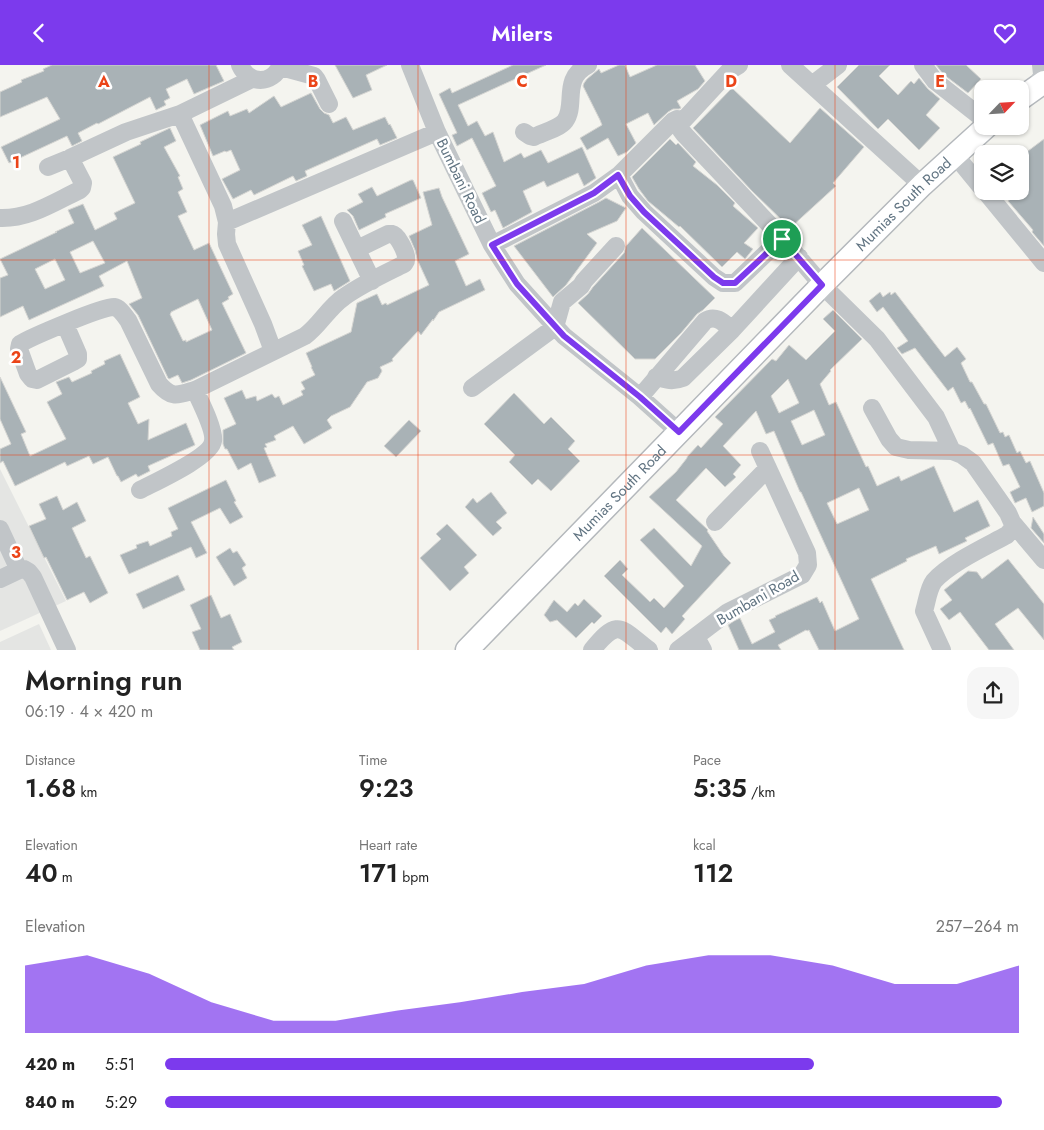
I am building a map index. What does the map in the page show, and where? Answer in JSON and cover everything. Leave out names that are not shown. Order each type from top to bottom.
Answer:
[{"type":"main road","name":"Mumias South Road","points":[[472,648],[822,285],[922,185],[977,135]]},
{"type":"street","points":[[240,65],[243,72],[252,79]]},
{"type":"street","points":[[524,132],[534,137],[565,121],[569,112],[570,89],[578,72],[588,65]]},
{"type":"street","points":[[680,124],[729,71],[739,65]]},
{"type":"street","points":[[790,65],[922,185]]},
{"type":"street","points":[[812,85],[838,65]]},
{"type":"street","points":[[923,65],[935,81],[974,112]]},
{"type":"street","points":[[48,167],[126,132],[180,114],[252,79],[263,80],[274,76],[281,66],[314,76],[329,104]]},
{"type":"street","name":"Bumbani Road","points":[[416,67],[437,132],[492,245],[517,284],[564,336],[640,397],[679,432]]},
{"type":"street","points":[[180,114],[223,205],[227,222],[227,244],[273,351]]},
{"type":"street","points":[[492,245],[594,193],[618,175],[677,119],[680,129],[684,134],[799,257],[822,285],[877,339],[936,417],[952,451]]},
{"type":"street","points":[[227,222],[437,132]]},
{"type":"street","points":[[955,155],[974,178]]},
{"type":"street","points":[[0,218],[14,218],[34,213],[80,190],[83,183],[70,158]]},
{"type":"street","points":[[618,175],[630,196],[644,212],[714,277],[726,284],[734,283],[757,303]]},
{"type":"street","points":[[992,200],[1044,263]]},
{"type":"street","points":[[343,221],[372,281]]},
{"type":"street","points":[[65,324],[104,309],[113,307],[121,310],[128,320],[159,384],[166,392],[177,395],[195,390],[305,336],[314,329],[344,296],[404,265],[406,260],[398,238],[392,234],[388,234],[357,249]]},
{"type":"street","points":[[726,284],[735,283],[782,239]]},
{"type":"street","points":[[472,388],[555,327],[562,302],[581,286],[616,246]]},
{"type":"street","points":[[656,377],[670,381],[678,381],[683,378],[732,330],[799,257]]},
{"type":"street","points":[[640,397],[708,319],[716,318],[732,330]]},
{"type":"street","points":[[140,490],[191,463],[210,450],[213,441],[211,429],[195,390]]},
{"type":"street","points":[[872,408],[889,439],[896,447],[909,451],[952,451],[974,463],[1012,521],[1044,560]]},
{"type":"street","name":"Bumbani Road","points":[[678,650],[699,643],[728,612],[802,575],[808,565],[807,553],[760,451]]},
{"type":"street","points":[[715,522],[768,469]]},
{"type":"street","points":[[942,650],[924,611],[933,583],[949,567],[1007,535],[1013,528],[1012,521]]},
{"type":"street","points":[[0,529],[19,570]]},
{"type":"street","points":[[0,579],[19,570],[24,569],[29,572],[67,650]]},
{"type":"street","points":[[592,650],[604,635],[614,629],[625,630],[649,650]]},
{"type":"shaded area","points":[[0,469],[66,601],[0,631]]},
{"type":"shaded area","points":[[39,624],[51,650],[0,650],[0,642]]},
{"type":"building","points":[[52,65],[216,65],[224,81],[194,94],[187,79],[166,89],[170,98],[164,101],[166,105],[156,110],[150,97],[78,133],[82,141],[72,146],[67,136],[9,163],[1,147],[60,119],[47,97],[0,117],[0,92],[22,82],[21,80],[44,71],[43,69]]},
{"type":"building","points":[[335,65],[387,65],[366,75],[372,90],[353,98]]},
{"type":"building","points":[[513,65],[546,65],[458,105],[468,126],[477,121],[485,136],[493,132],[504,162],[521,153],[524,158],[541,150],[548,163],[582,147],[596,178],[584,186],[578,173],[547,187],[544,181],[523,191],[532,212],[503,228],[495,210],[491,212],[482,193],[496,186],[472,138],[457,146],[452,135],[457,133],[439,94],[450,88],[452,93]]},
{"type":"building","points":[[619,65],[625,65],[630,77],[657,65],[695,65],[705,81],[698,89],[677,101],[681,108],[668,112],[654,125],[648,113],[626,124],[636,143],[627,152],[618,156],[608,138],[587,150],[580,138],[602,125],[583,86],[584,83],[599,69],[601,73]]},
{"type":"building","points":[[859,65],[890,65],[879,76],[898,95],[911,81],[914,84],[919,78],[940,99],[926,115],[940,128],[919,150],[888,119],[878,129],[837,87]]},
{"type":"building","points":[[936,65],[966,65],[981,79],[974,80],[974,87],[968,93],[943,74]]},
{"type":"building","points":[[732,88],[790,143],[820,108],[864,147],[833,183],[836,186],[790,228],[752,191],[693,128]]},
{"type":"building","points":[[311,93],[320,109],[329,115],[333,123],[346,117],[353,130],[385,117],[397,138],[380,145],[377,139],[305,171],[307,176],[296,181],[293,176],[254,195],[251,190],[233,199],[222,179],[240,170],[231,150],[213,156],[200,125],[228,111],[230,116],[247,109],[249,113],[274,96],[281,107]]},
{"type":"building","points":[[170,128],[176,141],[164,147],[180,176],[178,177],[183,189],[178,192],[187,212],[178,216],[194,250],[209,243],[233,294],[222,303],[246,353],[182,383],[178,375],[168,378],[138,315],[129,304],[142,298],[127,261],[99,276],[104,286],[29,320],[23,306],[0,317],[0,278],[8,275],[0,259],[74,223],[68,210],[83,204],[95,230],[117,219],[114,213],[135,203],[113,157],[141,144],[140,142]],"holes":[[[93,241],[105,263],[80,273],[70,252]],[[55,259],[65,280],[45,289],[35,269]],[[198,299],[212,330],[186,342],[186,340],[183,341],[170,314]]]},
{"type":"building","points":[[670,139],[676,145],[678,143],[696,162],[693,166],[717,185],[735,203],[733,206],[758,228],[744,243],[753,249],[745,259],[737,252],[722,267],[680,226],[648,201],[639,189],[632,177]]},
{"type":"building","points":[[1044,139],[1044,246],[1008,201],[1029,200],[1029,150]]},
{"type":"building","points":[[413,180],[421,198],[385,214],[386,217],[359,230],[353,216],[347,210],[363,202],[358,194],[372,187],[377,196]]},
{"type":"building","points":[[439,188],[469,254],[455,261],[466,286],[480,279],[485,290],[439,312],[421,335],[418,331],[392,359],[393,361],[380,367],[382,371],[378,378],[367,382],[350,407],[331,416],[327,420],[332,428],[304,444],[293,426],[274,436],[276,440],[265,444],[267,447],[264,448],[276,476],[259,483],[251,463],[238,470],[223,444],[223,430],[236,424],[224,398],[242,390],[246,399],[256,396],[257,401],[272,394],[275,398],[279,396],[283,405],[303,395],[301,391],[305,389],[301,382],[315,375],[306,353],[351,332],[357,303],[377,294],[382,305],[386,303],[387,305],[429,285],[409,236],[432,225],[423,192]]},
{"type":"building","points":[[606,198],[626,208],[617,221],[587,234],[597,243],[566,285],[553,297],[514,246]]},
{"type":"building","points":[[321,216],[350,281],[334,291],[331,284],[314,291],[302,266],[304,265],[298,251],[312,245],[302,225]]},
{"type":"building","points":[[642,228],[715,298],[697,314],[655,359],[635,359],[578,303],[624,253],[626,246]]},
{"type":"building","points":[[880,292],[883,297],[890,292],[891,295],[895,292],[945,357],[957,347],[966,359],[961,363],[970,382],[972,382],[984,404],[986,404],[1000,433],[1003,432],[1005,437],[1009,435],[1017,453],[1020,451],[1026,463],[1030,461],[1044,493],[1044,506],[1032,512],[1026,498],[1015,503],[1010,492],[1020,487],[1009,464],[1003,466],[993,443],[988,445],[970,408],[965,401],[961,403],[953,387],[948,391],[915,348],[902,354],[897,348],[908,341],[883,307],[877,312],[869,301]]},
{"type":"building","points":[[833,310],[862,339],[830,370],[820,384],[829,405],[836,402],[866,467],[868,466],[877,486],[899,476],[901,481],[934,466],[954,512],[978,500],[990,526],[965,538],[967,541],[939,554],[936,546],[906,559],[907,561],[871,579],[904,650],[819,650],[809,630],[806,630],[778,645],[781,650],[739,650],[728,625],[740,618],[752,644],[775,632],[769,620],[817,597],[820,603],[822,601],[835,631],[859,619],[774,431],[766,434],[756,411],[723,446],[741,465],[733,474],[736,477],[725,487],[706,468],[676,500],[708,530],[724,556],[731,563],[682,616],[685,619],[672,634],[666,627],[661,633],[604,576],[620,560],[628,569],[622,575],[650,602],[654,598],[664,608],[684,586],[640,540],[654,528],[691,566],[702,546],[649,497],[676,472],[698,445],[701,448],[723,424],[715,417],[772,359],[776,361],[789,345],[806,360],[835,331],[823,319]],"holes":[[[788,379],[799,403],[779,413],[771,396]],[[814,410],[825,435],[802,445],[791,421]],[[859,488],[869,510],[837,524],[827,503]]]},
{"type":"building","points":[[120,354],[140,397],[128,403],[138,424],[149,419],[148,440],[186,423],[195,445],[148,466],[150,471],[138,477],[136,474],[121,482],[108,457],[93,464],[89,456],[67,466],[65,462],[15,486],[3,461],[0,463],[0,449],[11,444],[0,419],[0,377],[26,432],[21,434],[30,456],[66,439],[47,402],[62,394],[56,382],[69,377],[72,382],[92,373],[91,371],[105,364],[104,361]]},
{"type":"building","points":[[514,393],[544,424],[551,417],[575,441],[568,449],[580,461],[551,491],[538,479],[532,485],[509,462],[515,455],[484,424]]},
{"type":"building","points":[[409,420],[421,431],[396,457],[384,446]]},
{"type":"building","points":[[226,480],[236,501],[234,502],[243,517],[230,524],[220,508],[191,522],[207,553],[196,558],[191,547],[129,574],[120,555],[137,548],[136,545],[148,541],[150,546],[172,536],[171,532],[178,529],[168,508]]},
{"type":"building","points":[[491,492],[507,513],[496,522],[502,528],[493,536],[465,507],[473,498],[477,503]]},
{"type":"building","points":[[57,496],[63,510],[77,502],[86,521],[72,528],[86,558],[90,556],[108,593],[90,603],[84,592],[67,600],[29,526],[46,519],[39,504]]},
{"type":"building","points":[[1033,517],[1044,534],[1044,543],[1031,528]]},
{"type":"building","points":[[447,524],[477,555],[464,567],[469,573],[450,591],[420,558],[441,539],[436,534]]},
{"type":"building","points":[[230,548],[233,553],[237,551],[246,565],[242,568],[247,578],[234,586],[216,557]]},
{"type":"building","points":[[1008,559],[1044,604],[1044,640],[1018,608],[995,624],[1014,650],[989,650],[960,612],[949,620],[940,609],[952,600],[944,590],[968,571],[977,572],[982,579]]},
{"type":"building","points":[[178,575],[185,590],[143,609],[136,594]]},
{"type":"building","points":[[211,595],[221,618],[230,614],[242,642],[232,647],[234,650],[200,650],[192,632],[201,629],[190,605]]},
{"type":"building","points":[[584,599],[602,616],[594,624],[592,622],[576,638],[557,620],[550,622],[544,615],[554,600],[567,612],[575,603],[578,606]]},
{"type":"route","points":[[618,175],[630,196],[644,212],[714,277],[723,283],[735,283],[782,239],[822,285],[679,432],[640,397],[555,327],[517,284],[492,245],[594,193],[618,175]]}]
